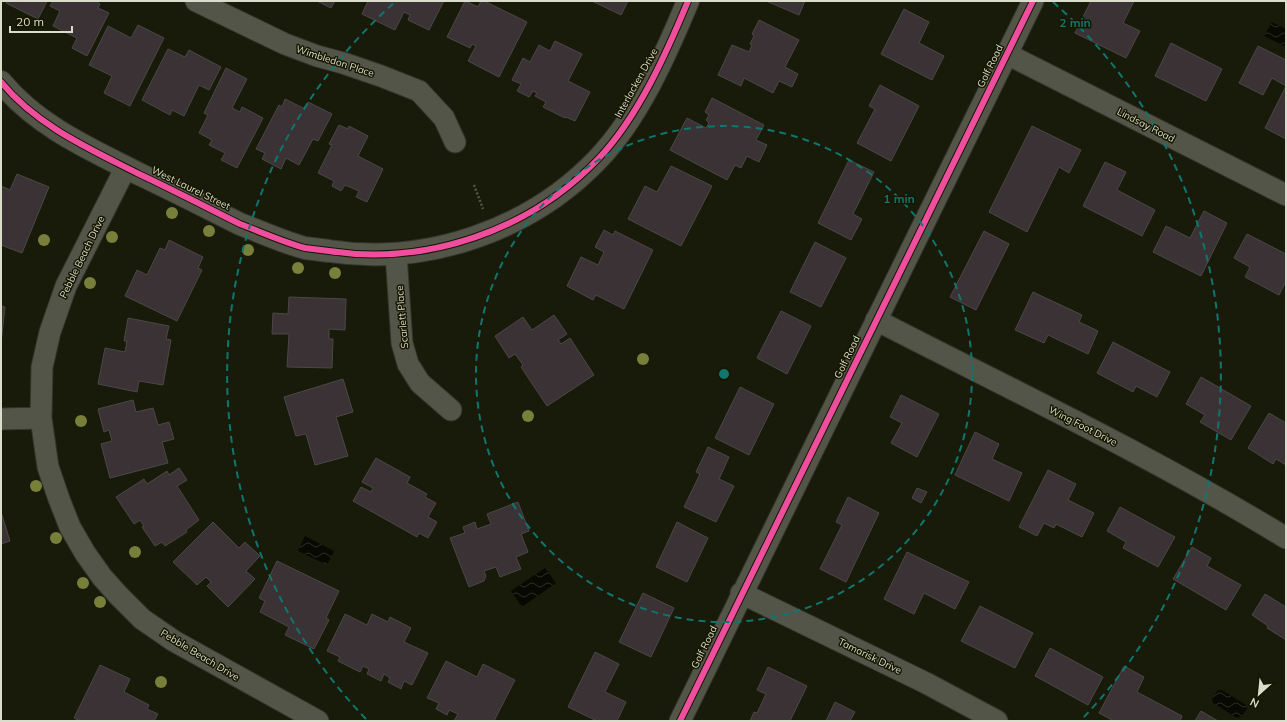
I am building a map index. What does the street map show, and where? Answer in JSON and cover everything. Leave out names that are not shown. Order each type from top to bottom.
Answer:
[{"type":"street","name":"Wimbledon Place","points":[[196,1],[285,44],[317,56],[381,76],[420,91],[444,118],[455,142]]},
{"type":"street","name":"Interlacken Drive","points":[[396,254],[454,244],[508,225],[541,206],[571,184],[599,158],[631,116],[646,90],[678,26],[688,1]]},
{"type":"street","name":"Golf Road","points":[[680,721],[1033,1]]},
{"type":"street","name":"Lindsay Road","points":[[1007,54],[1286,195]]},
{"type":"street","name":"West Laurel Street","points":[[1,82],[12,96],[37,118],[71,139],[240,224],[306,248],[351,254],[396,254]]},
{"type":"street","name":"Pebble Beach Drive","points":[[126,167],[63,292],[50,332],[42,367],[41,418],[48,467],[58,499],[70,527],[89,559],[102,577],[142,619],[174,641],[318,721]]},
{"type":"street","name":"Scarlett Place","points":[[396,254],[402,343],[408,364],[420,383],[451,410]]},
{"type":"street","name":"Wing Foot Drive","points":[[876,320],[1145,457],[1225,501],[1286,538]]},
{"type":"street","points":[[1,419],[41,418]]},
{"type":"street","name":"Tamarisk Drive","points":[[742,593],[926,683],[997,721]]},
{"type":"path","points":[[474,185],[483,209]]},
{"type":"water","points":[[1272,22],[1286,29],[1286,47],[1264,36]]},
{"type":"water","points":[[305,536],[334,551],[327,565],[298,551]]},
{"type":"water","points":[[545,568],[556,583],[522,607],[511,591]]},
{"type":"water","points":[[1218,690],[1222,690],[1246,705],[1247,709],[1241,717],[1237,718],[1213,703],[1212,699]]},
{"type":"building","points":[[7,1],[47,1],[38,19],[6,3]]},
{"type":"building","points":[[53,1],[95,1],[100,4],[98,8],[109,13],[87,56],[72,48],[77,38],[53,26],[60,11],[50,6]]},
{"type":"building","points":[[317,1],[335,1],[331,8]]},
{"type":"building","points":[[368,1],[444,1],[429,30],[408,20],[410,15],[404,12],[395,30],[362,14]]},
{"type":"building","points":[[465,1],[478,7],[481,1],[484,1],[527,22],[499,77],[468,61],[476,46],[472,44],[470,48],[447,37]]},
{"type":"building","points":[[592,1],[628,1],[621,15]]},
{"type":"building","points":[[766,1],[805,1],[799,15]]},
{"type":"building","points":[[1091,1],[1134,1],[1123,23],[1140,31],[1126,58],[1075,33]]},
{"type":"building","points":[[904,9],[929,22],[919,43],[944,56],[932,80],[881,54]]},
{"type":"building","points":[[759,20],[799,40],[785,67],[798,74],[792,87],[779,81],[773,93],[744,78],[741,86],[718,75],[732,45],[749,52],[752,45],[750,44],[754,36],[752,34]]},
{"type":"building","points":[[138,25],[164,38],[130,106],[104,93],[112,76],[89,65],[108,26],[131,38]]},
{"type":"building","points":[[555,41],[582,54],[568,81],[590,92],[575,121],[566,117],[565,118],[543,107],[546,102],[535,96],[537,93],[533,91],[529,97],[517,91],[521,84],[512,80],[523,58],[530,62],[539,45],[550,51]]},
{"type":"building","points":[[1171,43],[1222,69],[1206,101],[1155,76]]},
{"type":"building","points":[[1258,46],[1286,60],[1286,86],[1272,78],[1263,95],[1239,83]]},
{"type":"building","points":[[168,49],[185,57],[189,50],[221,67],[209,90],[199,85],[184,116],[172,110],[170,115],[142,100]]},
{"type":"building","points":[[226,68],[247,79],[232,108],[240,112],[242,107],[263,118],[237,168],[221,160],[225,153],[209,145],[212,140],[199,133],[208,115],[204,113]]},
{"type":"building","points":[[880,85],[919,106],[891,161],[857,143],[875,109],[869,106]]},
{"type":"building","points":[[1286,86],[1286,139],[1265,128]]},
{"type":"building","points":[[712,98],[764,125],[756,140],[767,145],[759,162],[747,156],[741,168],[735,165],[727,180],[670,150],[687,118],[706,128],[709,123],[706,120],[709,115],[705,112]]},
{"type":"building","points":[[285,99],[305,109],[308,102],[332,114],[318,141],[313,139],[299,165],[286,158],[281,169],[262,159],[265,153],[256,149],[279,105],[282,107]]},
{"type":"building","points":[[339,125],[348,129],[349,126],[368,136],[358,156],[383,169],[367,202],[356,197],[359,191],[345,185],[341,191],[332,186],[334,181],[318,173],[332,145],[329,144]]},
{"type":"building","points":[[1032,126],[1081,150],[1069,173],[1059,167],[1027,232],[989,212]]},
{"type":"building","points":[[849,160],[874,172],[853,214],[862,219],[851,240],[818,223]]},
{"type":"building","points":[[1105,162],[1126,172],[1117,190],[1155,210],[1142,236],[1083,206]]},
{"type":"building","points":[[671,166],[712,186],[681,246],[628,219],[645,186],[657,192]]},
{"type":"building","points":[[17,174],[49,187],[22,253],[1,245],[1,186],[10,190]]},
{"type":"building","points":[[1204,211],[1227,223],[1201,276],[1153,252],[1166,226],[1190,238]]},
{"type":"building","points":[[604,230],[613,235],[615,231],[653,250],[624,309],[596,295],[593,300],[567,286],[581,257],[598,265],[604,252],[595,247]]},
{"type":"building","points":[[984,231],[1009,244],[976,310],[950,297]]},
{"type":"building","points":[[1247,234],[1286,254],[1286,284],[1285,283],[1279,295],[1245,277],[1250,267],[1234,258]]},
{"type":"building","points":[[169,240],[203,257],[198,268],[202,270],[177,321],[125,296],[137,270],[147,275],[160,248],[165,250]]},
{"type":"building","points":[[815,242],[846,258],[821,307],[790,292]]},
{"type":"building","points":[[1033,292],[1082,315],[1079,322],[1098,331],[1088,354],[1048,335],[1044,343],[1015,330]]},
{"type":"building","points":[[289,297],[346,299],[345,330],[329,329],[329,339],[333,339],[332,368],[287,367],[289,334],[272,334],[273,313],[288,314]]},
{"type":"building","points":[[1,306],[5,307],[1,343]]},
{"type":"building","points":[[781,311],[811,326],[787,374],[757,358]]},
{"type":"building","points":[[554,315],[567,334],[558,340],[561,344],[570,338],[594,375],[547,406],[521,367],[523,365],[515,354],[509,358],[495,336],[523,317],[532,330]]},
{"type":"building","points":[[128,318],[169,326],[166,339],[171,340],[163,385],[139,381],[137,392],[98,384],[105,348],[125,352],[127,341],[124,341]]},
{"type":"building","points":[[1113,342],[1170,372],[1157,397],[1136,386],[1133,392],[1097,373]]},
{"type":"building","points":[[1201,377],[1251,406],[1231,440],[1200,422],[1205,415],[1186,404]]},
{"type":"building","points":[[343,379],[353,412],[336,417],[348,456],[315,465],[306,434],[296,436],[284,397]]},
{"type":"building","points":[[740,387],[774,404],[749,455],[715,438]]},
{"type":"building","points":[[901,395],[939,414],[917,457],[891,443],[902,423],[890,417]]},
{"type":"building","points":[[133,400],[136,412],[153,408],[158,425],[169,422],[174,439],[162,442],[168,463],[110,478],[101,444],[112,441],[109,430],[104,432],[98,409]]},
{"type":"building","points":[[1269,413],[1286,423],[1286,465],[1276,459],[1273,464],[1248,448]]},
{"type":"building","points":[[975,432],[999,444],[992,459],[1022,473],[1009,501],[955,475]]},
{"type":"building","points":[[708,447],[729,457],[719,479],[734,486],[716,522],[684,507],[700,474],[696,472]]},
{"type":"building","points":[[376,458],[410,477],[407,483],[427,494],[425,497],[436,503],[428,517],[437,522],[428,538],[419,533],[417,537],[353,501],[361,487],[371,492],[373,488],[362,482]]},
{"type":"building","points":[[179,468],[187,480],[177,486],[199,520],[186,530],[187,532],[165,546],[162,542],[155,546],[142,527],[144,526],[140,520],[134,524],[116,497],[144,479],[147,484],[167,471],[169,475]]},
{"type":"building","points":[[1048,470],[1076,484],[1068,500],[1094,513],[1082,537],[1056,524],[1054,528],[1044,523],[1037,536],[1019,527]]},
{"type":"building","points":[[917,488],[927,492],[921,503],[912,498]]},
{"type":"building","points":[[848,497],[879,513],[846,582],[820,569],[842,525],[836,522]]},
{"type":"building","points":[[518,502],[529,531],[521,534],[528,552],[516,557],[521,569],[500,577],[496,567],[484,571],[486,576],[484,581],[469,587],[450,538],[465,533],[463,527],[475,522],[477,529],[491,524],[487,514]]},
{"type":"building","points":[[1120,507],[1175,537],[1158,567],[1123,548],[1126,542],[1107,531]]},
{"type":"building","points":[[1,512],[10,541],[1,544]]},
{"type":"building","points":[[213,522],[239,548],[245,542],[260,556],[246,571],[255,579],[228,607],[207,586],[211,582],[206,577],[197,585],[173,562]]},
{"type":"building","points":[[677,522],[708,538],[687,582],[656,567]]},
{"type":"building","points":[[1192,547],[1211,558],[1207,566],[1241,585],[1226,610],[1173,579]]},
{"type":"building","points":[[907,552],[969,582],[955,609],[924,593],[914,614],[884,599]]},
{"type":"building","points":[[277,561],[339,591],[326,618],[329,620],[314,649],[285,635],[289,627],[260,612],[265,601],[259,598]]},
{"type":"building","points":[[643,593],[674,608],[651,657],[619,642]]},
{"type":"building","points":[[1265,594],[1286,607],[1286,640],[1267,628],[1268,626],[1252,615]]},
{"type":"building","points":[[980,606],[1033,633],[1015,668],[961,641]]},
{"type":"building","points":[[345,614],[367,625],[372,614],[388,622],[390,617],[411,628],[404,642],[428,653],[412,685],[404,681],[401,689],[388,682],[390,678],[384,674],[381,681],[367,674],[369,669],[363,666],[360,672],[338,661],[340,657],[327,651]]},
{"type":"building","points":[[1050,648],[1103,677],[1088,705],[1035,676]]},
{"type":"building","points":[[595,652],[619,664],[605,692],[626,702],[617,721],[597,721],[568,707]]},
{"type":"building","points":[[446,661],[477,677],[483,664],[515,680],[494,721],[454,721],[458,714],[449,710],[447,715],[436,709],[439,703],[427,698]]},
{"type":"building","points":[[100,665],[130,679],[124,692],[149,705],[147,709],[158,714],[154,721],[81,721],[74,718]]},
{"type":"building","points":[[1124,666],[1144,677],[1137,692],[1182,716],[1180,721],[1114,721],[1099,713]]},
{"type":"building","points":[[768,667],[807,686],[790,721],[750,721],[754,712],[757,713],[766,694],[757,690]]},
{"type":"building","points":[[835,702],[855,712],[850,721],[826,721]]},
{"type":"building","points":[[1201,711],[1218,721],[1195,721]]},
{"type":"cycle path","points":[[1,82],[15,98],[31,111],[48,124],[83,146],[240,224],[305,248],[366,254],[403,253],[440,247],[475,237],[510,223],[542,205],[572,183],[599,158],[626,124],[650,84],[688,1]]},
{"type":"cycle path","points":[[680,721],[1033,1]]}]
